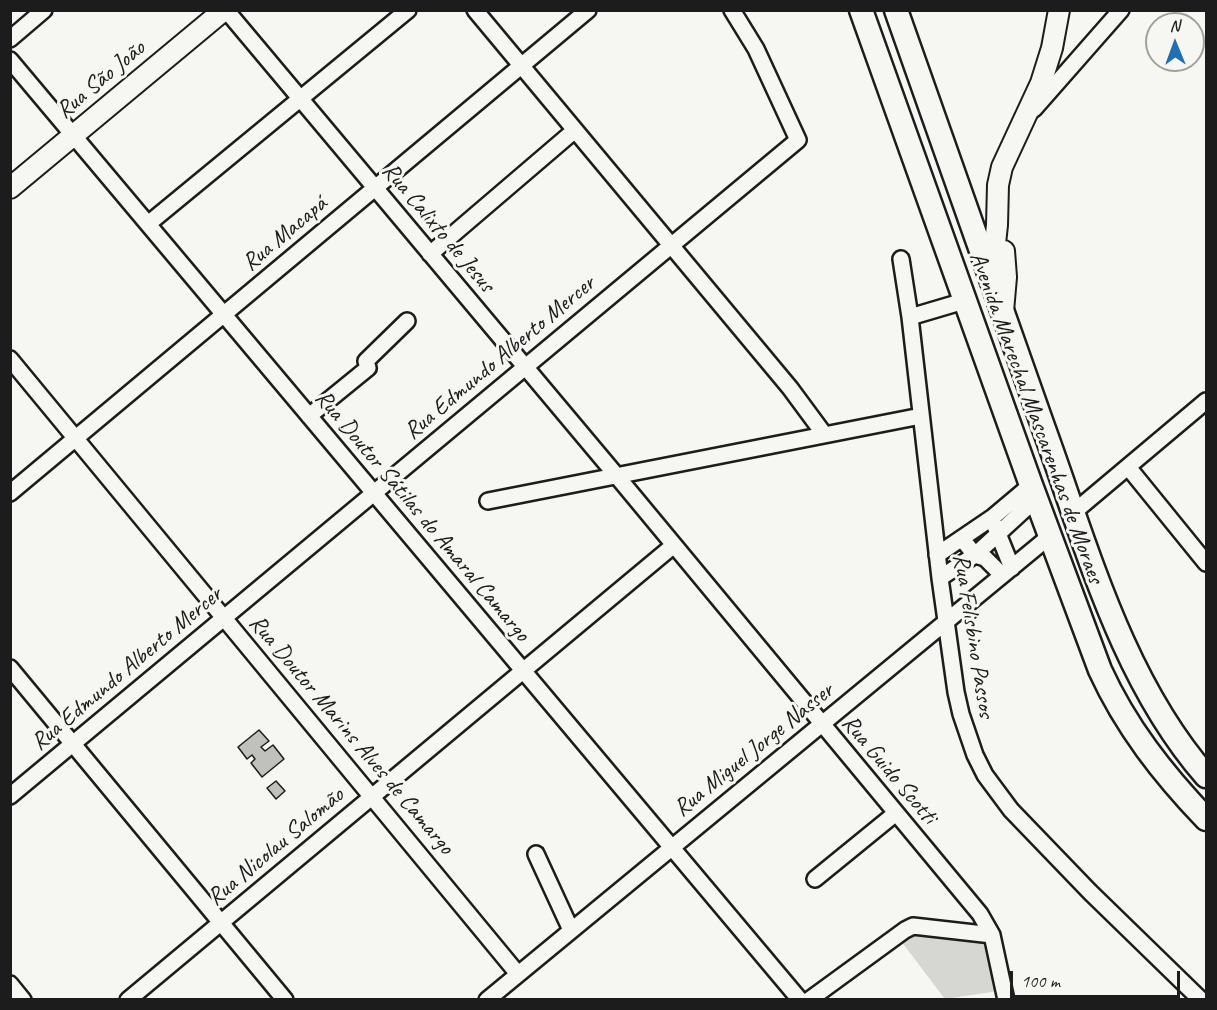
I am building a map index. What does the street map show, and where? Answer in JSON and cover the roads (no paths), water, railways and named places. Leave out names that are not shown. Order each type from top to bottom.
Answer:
[{"type":"highway","name":"Avenida Marechal Mascarenhas de Moraes","points":[[861,10],[1033,492],[1100,670],[1127,721],[1164,773],[1206,819]]},
{"type":"highway","name":"Avenida Marechal Mascarenhas de Moraes","points":[[896,10],[1002,313],[1107,602],[1144,687],[1177,740],[1206,776]]},
{"type":"highway","points":[[916,165],[928,160],[942,161],[953,173]]},
{"type":"highway","points":[[984,356],[991,282]]},
{"type":"highway","points":[[1050,536],[1071,505]]},
{"type":"highway","points":[[1075,604],[1097,605],[1107,602]]},
{"type":"main road","name":"Rua São João","points":[[10,188],[225,10]]},
{"type":"main road","points":[[991,282],[997,225],[998,185],[1002,167],[1047,67],[1059,10]]},
{"type":"main road","points":[[997,225],[1005,262],[1002,313]]},
{"type":"street","points":[[10,39],[45,10]]},
{"type":"street","name":"Rua Calixto de Jesus","points":[[225,10],[616,474]]},
{"type":"street","points":[[148,224],[408,10]]},
{"type":"street","points":[[475,10],[790,388],[824,434]]},
{"type":"street","name":"Rua Macapá","points":[[10,493],[588,10]]},
{"type":"street","name":"Rua Edmundo Alberto Mercer","points":[[10,796],[798,140],[756,49],[732,10]]},
{"type":"street","points":[[1024,120],[1121,10]]},
{"type":"street","name":"Rua Doutor Sátilas do Amaral Camargo","points":[[10,60],[800,999]]},
{"type":"street","points":[[430,254],[575,130]]},
{"type":"street","name":"Rua Felisbino Passos","points":[[901,259],[910,317],[940,578],[961,714],[975,755],[996,792],[1090,892],[1201,999]]},
{"type":"street","points":[[910,317],[964,301]]},
{"type":"street","points":[[309,416],[368,368],[366,361],[407,321]]},
{"type":"street","name":"Rua Doutor Marins Alves de Camargo","points":[[10,359],[518,974]]},
{"type":"street","points":[[1071,505],[1128,467],[1206,401]]},
{"type":"street","points":[[488,501],[616,474],[921,416]]},
{"type":"street","points":[[1128,467],[1206,563]]},
{"type":"street","name":"Rua Guido Scotti","points":[[616,474],[980,914],[992,935],[1006,999]]},
{"type":"street","points":[[937,555],[1033,492]]},
{"type":"street","points":[[940,578],[975,555],[998,535],[1033,492]]},
{"type":"street","points":[[993,517],[1007,571]]},
{"type":"street","name":"Rua Miguel Jorge Nasser","points":[[487,999],[1050,536]]},
{"type":"street","points":[[962,539],[975,555],[1007,571]]},
{"type":"street","name":"Rua Nicolau Salomão","points":[[128,999],[674,545]]},
{"type":"street","points":[[10,668],[285,999]]},
{"type":"street","points":[[815,879],[896,813]]},
{"type":"street","points":[[536,854],[571,930]]},
{"type":"street","points":[[809,999],[913,926],[992,935]]},
{"type":"street","points":[[10,984],[23,999]]}]
